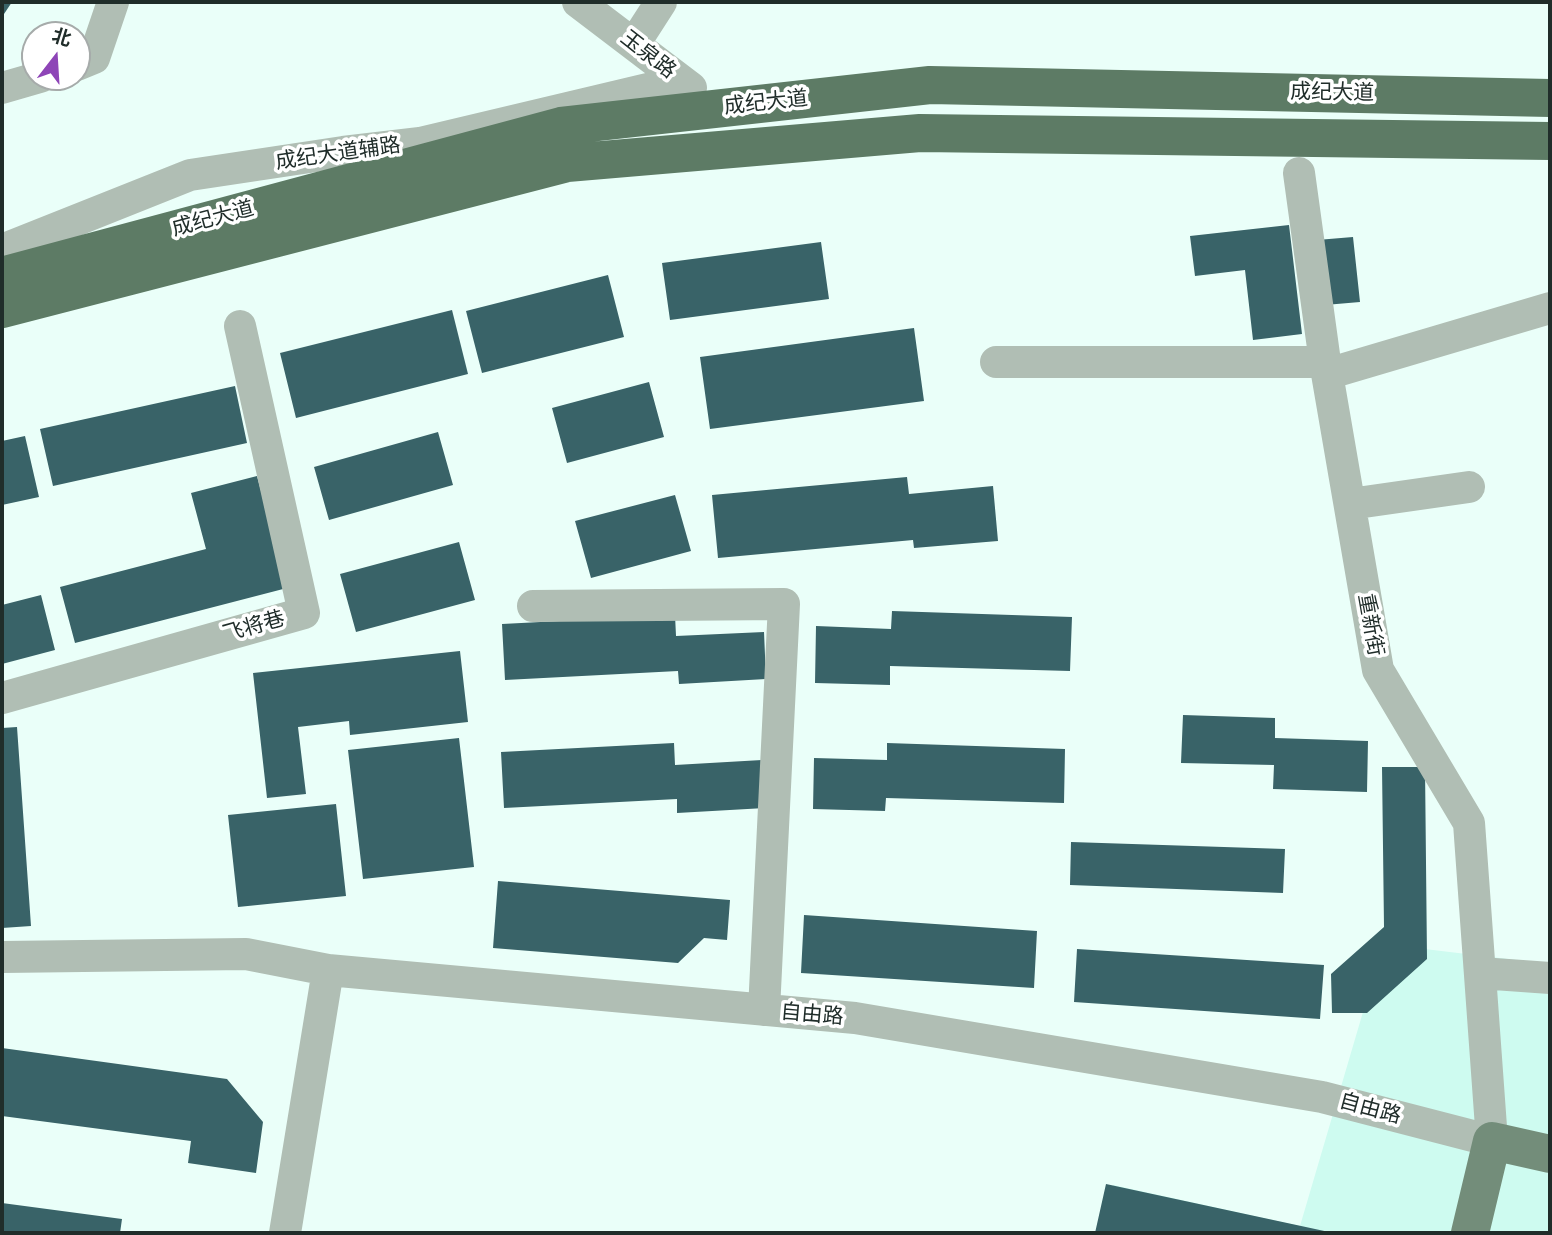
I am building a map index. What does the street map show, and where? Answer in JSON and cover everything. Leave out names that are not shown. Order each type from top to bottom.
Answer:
[{"type":"highway","name":"成纪大道","points":[[2,276],[561,126],[717,108],[930,85],[1550,98]]},
{"type":"highway","name":"成纪大道","points":[[2,309],[567,163],[919,133],[1550,141]]},
{"type":"main road","name":"自由路","points":[[1492,1141],[1550,1154]]},
{"type":"main road","points":[[1470,1233],[1492,1141]]},
{"type":"street","points":[[91,59],[94,58],[113,2]]},
{"type":"street","name":"玉泉路","points":[[578,2],[717,108]]},
{"type":"street","points":[[634,44],[660,2]]},
{"type":"street","name":"成纪大道辅路","points":[[2,250],[190,175],[420,143],[681,81]]},
{"type":"street","points":[[2,88],[21,82]]},
{"type":"street","name":"重新街","points":[[1299,173],[1326,368],[1378,670],[1469,822],[1492,1141]]},
{"type":"street","points":[[996,362],[1326,368],[1550,308]]},
{"type":"street","name":"飞将巷","points":[[2,698],[304,613],[240,326]]},
{"type":"street","points":[[1350,504],[1469,486]]},
{"type":"street","points":[[533,606],[785,604],[764,1010]]},
{"type":"street","name":"自由路","points":[[2,957],[246,954],[328,970],[855,1018],[1322,1097],[1492,1141]]},
{"type":"street","points":[[285,1233],[328,970]]},
{"type":"street","points":[[1480,973],[1550,978]]},
{"type":"shaded area","points":[[1383,944],[1550,964],[1550,1233],[1100,1233],[1113,1185],[1300,1226]]},
{"type":"building","points":[[2,2],[12,2],[2,17]]},
{"type":"building","points":[[1289,225],[1302,334],[1253,340],[1245,270],[1195,276],[1190,236]]},
{"type":"building","points":[[1353,237],[1360,302],[1325,305],[1317,240]]},
{"type":"building","points":[[821,242],[829,299],[670,320],[662,263]]},
{"type":"building","points":[[608,275],[624,337],[482,373],[466,311]]},
{"type":"building","points":[[452,310],[468,374],[296,418],[280,353]]},
{"type":"building","points":[[914,328],[924,401],[710,429],[700,357]]},
{"type":"building","points":[[649,382],[664,437],[567,463],[552,408]]},
{"type":"building","points":[[235,386],[247,443],[53,486],[40,429]]},
{"type":"building","points":[[438,432],[453,485],[329,520],[314,467]]},
{"type":"building","points":[[25,436],[39,497],[2,505],[2,441]]},
{"type":"building","points":[[257,476],[287,588],[75,643],[60,587],[206,549],[191,493]]},
{"type":"building","points":[[907,477],[909,494],[993,486],[998,541],[914,548],[913,540],[718,558],[712,495]]},
{"type":"building","points":[[675,495],[691,551],[591,578],[575,521]]},
{"type":"building","points":[[459,542],[475,600],[356,632],[340,574]]},
{"type":"building","points":[[41,595],[55,650],[2,664],[2,605]]},
{"type":"building","points":[[892,611],[1072,617],[1070,671],[890,666],[890,685],[815,683],[816,626],[891,629]]},
{"type":"building","points":[[675,615],[676,636],[764,632],[766,679],[679,684],[678,671],[505,680],[502,624]]},
{"type":"building","points":[[460,651],[468,722],[350,735],[349,721],[298,727],[306,794],[267,798],[253,673]]},
{"type":"building","points":[[1183,715],[1275,718],[1275,738],[1368,741],[1367,792],[1273,789],[1274,765],[1181,763]]},
{"type":"building","points":[[17,727],[31,926],[2,928],[2,728]]},
{"type":"building","points":[[459,738],[474,867],[363,879],[348,750]]},
{"type":"building","points":[[674,743],[675,765],[762,760],[765,808],[677,813],[677,799],[504,808],[501,752]]},
{"type":"building","points":[[887,743],[1065,749],[1064,803],[886,798],[885,811],[813,809],[814,758],[887,760]]},
{"type":"building","points":[[1382,767],[1425,767],[1427,959],[1367,1013],[1332,1013],[1331,974],[1384,927]]},
{"type":"building","points":[[336,804],[346,896],[238,907],[228,815]]},
{"type":"building","points":[[1071,842],[1285,849],[1283,893],[1070,885]]},
{"type":"building","points":[[498,881],[730,900],[727,940],[704,938],[678,963],[493,948]]},
{"type":"building","points":[[804,915],[1037,931],[1034,988],[801,973]]},
{"type":"building","points":[[1077,949],[1324,965],[1320,1019],[1074,1002]]},
{"type":"building","points":[[2,1048],[227,1079],[263,1122],[256,1173],[188,1163],[191,1141],[2,1116]]},
{"type":"building","points":[[1106,1184],[1329,1232],[1095,1233]]},
{"type":"building","points":[[2,1203],[122,1219],[120,1233],[2,1233]]}]
